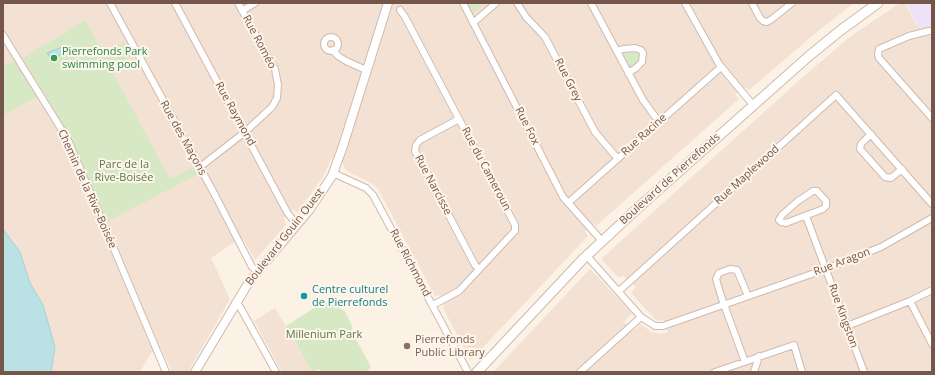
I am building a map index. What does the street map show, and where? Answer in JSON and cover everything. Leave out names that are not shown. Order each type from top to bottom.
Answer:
[{"type":"main road","name":"Boulevard de Pierrefonds","points":[[477,372],[602,241],[816,50],[878,3]]},
{"type":"street","name":"Rue des Maçons","points":[[110,3],[200,167],[252,267],[257,272]]},
{"type":"street","name":"Rue Raymond","points":[[174,3],[287,212],[296,224]]},
{"type":"street","name":"Rue Roméo","points":[[200,167],[245,132],[272,107],[277,98],[278,85],[274,70],[238,3]]},
{"type":"street","points":[[242,11],[255,3]]},
{"type":"street","name":"Boulevard Gouin Ouest","points":[[195,372],[235,303],[257,272],[318,197],[333,173],[343,146],[388,3]]},
{"type":"street","name":"Rue Fox","points":[[463,3],[557,185],[568,203],[602,241]]},
{"type":"street","points":[[473,23],[496,3]]},
{"type":"street","name":"Rue Grey","points":[[517,3],[524,15],[545,37],[598,137],[618,159]]},
{"type":"street","points":[[591,3],[628,73],[647,106],[659,122]]},
{"type":"street","points":[[685,3],[721,67],[753,105]]},
{"type":"street","points":[[752,3],[762,21],[767,22],[792,3]]},
{"type":"street","name":"Rue du Cameroun","points":[[400,10],[460,119],[515,225],[514,232],[459,291],[433,305]]},
{"type":"street","points":[[932,31],[909,36],[879,49],[878,54],[879,58],[932,118]]},
{"type":"street","name":"Chemin de la Rive-Boisée","points":[[3,35],[68,140],[166,372]]},
{"type":"street","points":[[617,51],[635,48],[643,53],[642,62],[628,73]]},
{"type":"street","points":[[334,50],[338,56],[349,63],[366,70]]},
{"type":"street","name":"Rue Racine","points":[[568,203],[721,67]]},
{"type":"street","name":"Rue Maplewood","points":[[619,291],[836,95],[932,204]]},
{"type":"street","name":"Rue Narcisse","points":[[460,119],[420,140],[416,145],[415,151],[475,265],[479,269]]},
{"type":"street","points":[[871,134],[861,144],[860,149],[885,177],[891,178],[902,169]]},
{"type":"street","name":"Rue Richmond","points":[[333,173],[363,187],[373,195],[468,372]]},
{"type":"street","points":[[813,191],[817,191],[826,201],[826,206],[823,209],[806,216],[786,223],[779,220],[782,215],[798,202],[813,191]]},
{"type":"street","name":"Rue Kingston","points":[[806,216],[864,372]]},
{"type":"street","name":"Rue Aragon","points":[[587,256],[641,317],[655,326],[663,326],[724,306],[748,296],[826,269],[881,247],[932,218]]},
{"type":"street","points":[[745,362],[724,306],[716,279],[719,273],[730,269],[737,270],[748,296]]},
{"type":"street","points":[[847,326],[910,301],[932,290]]},
{"type":"street","points":[[910,301],[932,344]]},
{"type":"street","points":[[235,303],[240,307],[276,372]]},
{"type":"street","points":[[584,371],[641,317]]},
{"type":"street","points":[[715,372],[733,369],[759,356],[794,345],[802,372]]},
{"type":"street","points":[[754,372],[759,356]]},
{"type":"shaded area","points":[[3,3],[854,3],[817,32],[749,90],[745,87],[735,94],[739,99],[596,226],[593,223],[585,231],[588,236],[472,359],[470,359],[443,308],[444,306],[440,295],[435,296],[378,189],[371,183],[349,172],[344,168],[343,163],[332,158],[323,177],[297,213],[293,209],[284,218],[286,225],[255,260],[242,237],[211,258],[230,299],[188,372],[172,372],[161,348],[151,353],[140,372],[51,372],[55,347],[43,305],[30,283],[20,252],[3,229]]},
{"type":"shaded area","points":[[900,3],[905,3],[918,27],[932,20],[932,372],[493,372],[590,269],[632,313],[624,322],[634,330],[641,324],[651,332],[660,334],[668,332],[663,320],[657,321],[631,293],[636,287],[623,276],[619,278],[601,259],[803,77],[851,36]]},
{"type":"shaded area","points":[[906,3],[932,3],[932,24],[919,28]]},
{"type":"shaded area","points":[[275,308],[312,372],[282,372],[254,321]]},
{"type":"green space","points":[[468,3],[485,3],[473,13]]},
{"type":"green space","name":"Parc de la Rive-Boisée","points":[[85,20],[103,53],[125,42],[132,56],[110,67],[170,179],[194,167],[198,174],[107,222],[72,140],[23,58]]},
{"type":"green space","points":[[625,52],[635,52],[641,54],[634,66],[630,67],[628,65],[623,55]]},
{"type":"green space","points":[[16,61],[37,97],[3,115],[3,66]]},
{"type":"green space","name":"Millenium Park","points":[[325,301],[345,311],[352,326],[353,334],[371,367],[366,372],[322,372],[319,369],[312,372],[286,326]]},
{"type":"water","name":"Pierrefonds Park swimming pool","points":[[62,47],[64,51],[53,62],[47,53]]},
{"type":"water","points":[[3,229],[20,252],[30,283],[43,305],[55,347],[51,372],[3,372]]},
{"type":"place","name":"Pierrefonds Park swimming pool","points":[[54,58]]},
{"type":"place","name":"Centre culturel de Pierrefonds","points":[[304,296]]},
{"type":"place","name":"Pierrefonds Public Library","points":[[407,346]]}]
